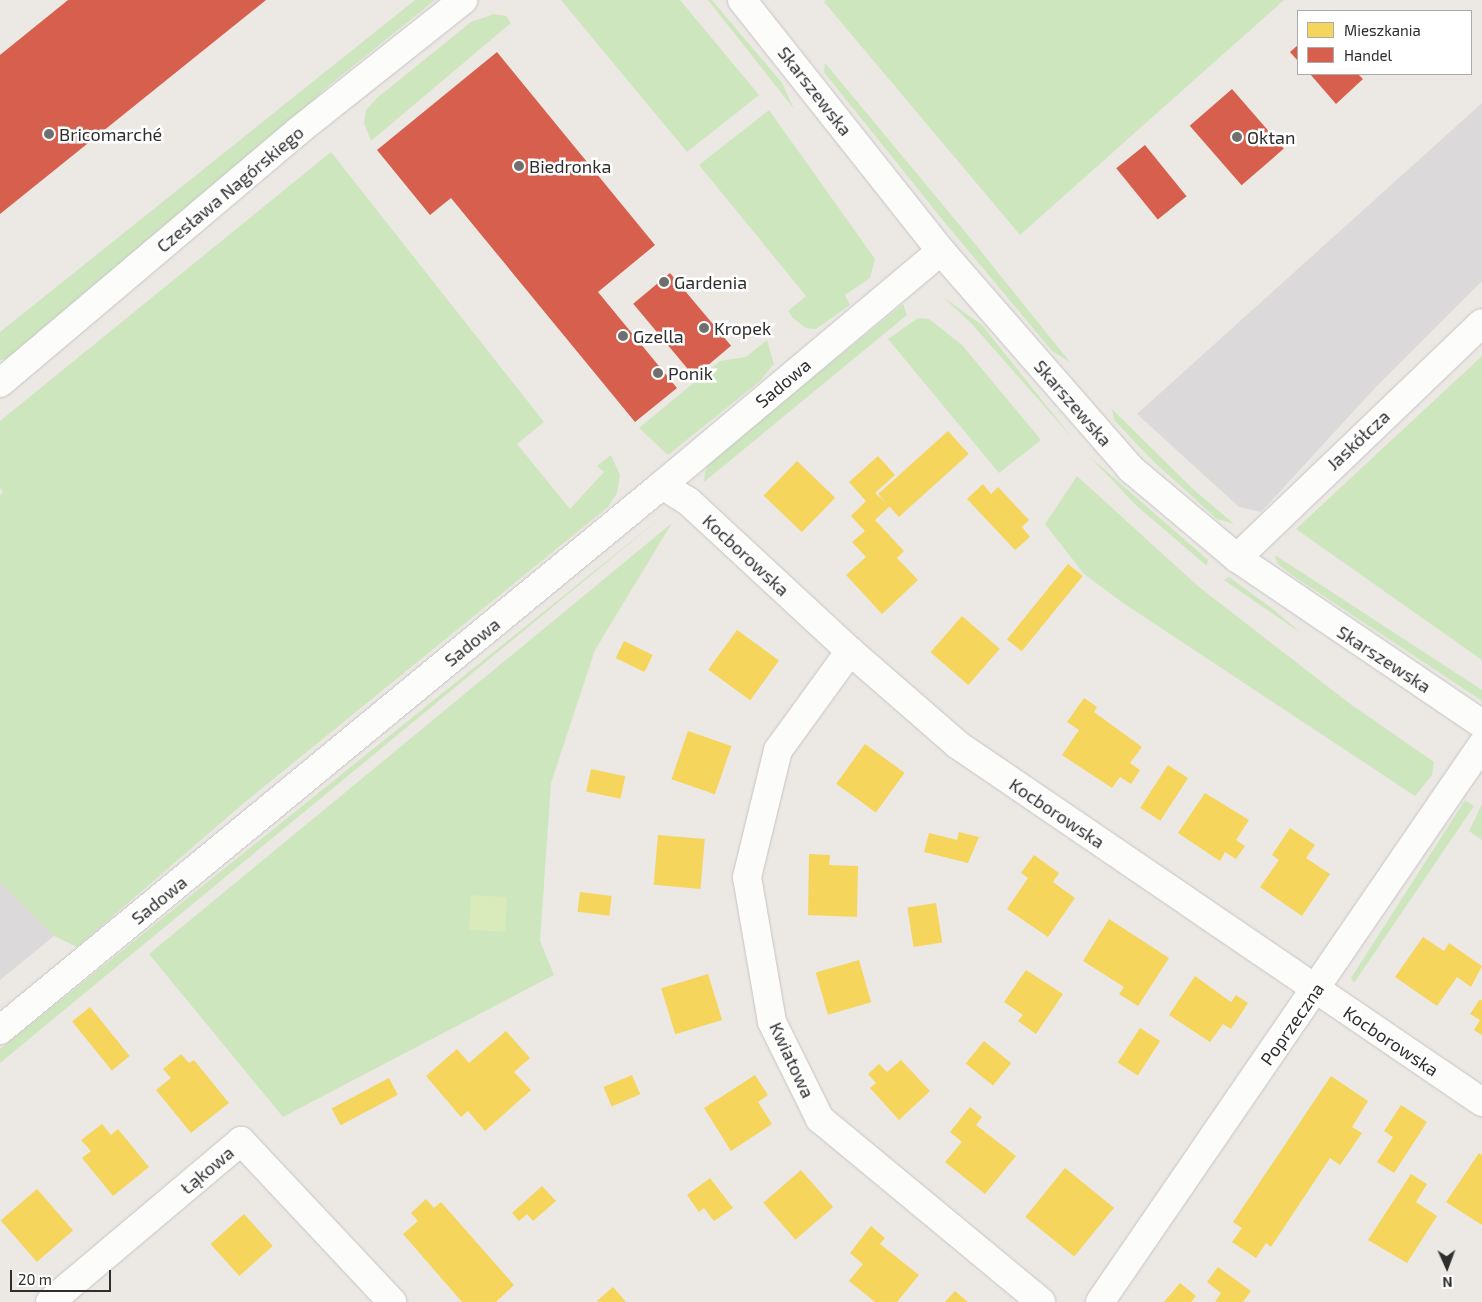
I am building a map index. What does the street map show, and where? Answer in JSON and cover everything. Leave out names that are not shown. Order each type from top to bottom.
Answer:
[{"type":"street","name":"Czesława Nagórskiego","points":[[0,383],[298,131],[463,0]]},
{"type":"street","name":"Skarszewska","points":[[742,0],[941,251],[1131,469],[1236,558],[1482,724]]},
{"type":"street","name":"Sadowa","points":[[0,1030],[662,486],[941,251]]},
{"type":"street","name":"Jaskółcza","points":[[1236,558],[1482,324]]},
{"type":"street","name":"Kocborowska","points":[[662,486],[688,501],[850,651],[958,745],[1482,1102]]},
{"type":"street","name":"Kwiatowa","points":[[850,651],[778,750],[747,877],[772,1022],[820,1119],[1041,1302]]},
{"type":"street","name":"Poprzeczna","points":[[1100,1302],[1316,990],[1482,745]]},
{"type":"street","name":"Łąkowa","points":[[50,1302],[241,1141],[392,1302]]},
{"type":"shaded area","points":[[1482,103],[1482,281],[1375,388],[1261,512],[1239,507],[1137,414]]},
{"type":"shaded area","points":[[0,882],[54,936],[0,980]]},
{"type":"green space","points":[[415,0],[435,0],[326,88],[250,159],[6,359],[0,360],[0,332]]},
{"type":"green space","points":[[561,0],[680,0],[759,95],[687,152]]},
{"type":"green space","points":[[708,0],[712,0],[782,83],[794,109]]},
{"type":"green space","points":[[826,0],[1284,0],[1020,235],[824,2]]},
{"type":"green space","points":[[494,14],[506,16],[511,23],[371,141],[364,123],[366,110],[377,98],[471,22]]},
{"type":"green space","points":[[825,63],[1070,362],[1052,351],[941,218],[824,72]]},
{"type":"green space","points":[[769,110],[875,259],[870,278],[845,295],[850,305],[816,329],[806,328],[793,318],[788,311],[806,296],[699,165]]},
{"type":"green space","points":[[331,152],[544,422],[517,444],[570,509],[604,472],[597,466],[611,455],[620,475],[617,493],[608,507],[244,803],[77,947],[54,936],[0,882],[0,495],[3,492],[0,488],[0,421]]},
{"type":"green space","points":[[943,297],[982,325],[1073,439],[972,324]]},
{"type":"green space","points":[[903,304],[907,315],[704,482],[705,472],[712,460]]},
{"type":"green space","points":[[918,318],[929,319],[962,345],[1041,440],[999,473],[888,339]]},
{"type":"green space","points":[[767,340],[774,364],[760,381],[668,455],[639,428],[720,361],[746,357]]},
{"type":"green space","points":[[1482,356],[1482,660],[1296,529]]},
{"type":"green space","points":[[1112,409],[1193,489],[1234,524],[1217,519],[1154,462],[1114,420]]},
{"type":"green space","points":[[1090,457],[1208,560],[1207,566],[1138,507]]},
{"type":"green space","points":[[1077,476],[1199,587],[1349,703],[1434,762],[1432,775],[1415,796],[1123,603],[1084,574],[1045,524]]},
{"type":"green space","points":[[664,515],[0,1063],[0,1049]]},
{"type":"green space","points":[[672,523],[595,650],[551,783],[540,941],[554,975],[283,1117],[149,954]]},
{"type":"green space","points":[[1275,555],[1482,690],[1482,701],[1289,573],[1277,563]]},
{"type":"green space","points":[[1229,577],[1273,609],[1302,634],[1224,580]]},
{"type":"green space","points":[[1465,800],[1474,806],[1354,983],[1351,978]]},
{"type":"green space","points":[[1482,804],[1482,840],[1469,831]]},
{"type":"green space","points":[[471,895],[507,897],[505,932],[469,930]]},
{"type":"building: Mieszkania","points":[[948,431],[969,454],[899,517],[878,494]]},
{"type":"building: Mieszkania","points":[[878,456],[895,475],[875,493],[890,506],[875,520],[904,551],[897,558],[918,580],[882,614],[846,575],[866,557],[852,542],[865,531],[851,516],[866,501],[849,482]]},
{"type":"building: Mieszkania","points":[[797,461],[835,498],[802,532],[764,496]]},
{"type":"building: Mieszkania","points":[[983,484],[991,494],[998,487],[1029,520],[1022,527],[1030,537],[1015,550],[967,499]]},
{"type":"building: Mieszkania","points":[[1068,564],[1083,576],[1022,651],[1007,639]]},
{"type":"building: Mieszkania","points":[[962,616],[1000,649],[968,685],[931,652]]},
{"type":"building: Mieszkania","points":[[737,630],[779,661],[750,700],[708,670]]},
{"type":"building: Mieszkania","points":[[624,641],[653,655],[644,672],[616,658]]},
{"type":"building: Mieszkania","points":[[1084,698],[1097,707],[1094,712],[1142,747],[1130,763],[1140,770],[1131,784],[1120,777],[1112,788],[1062,755],[1079,730],[1067,722]]},
{"type":"building: Mieszkania","points":[[688,731],[731,746],[715,794],[671,779]]},
{"type":"building: Mieszkania","points":[[865,744],[905,773],[876,812],[836,784]]},
{"type":"building: Mieszkania","points":[[1168,765],[1188,778],[1160,821],[1140,808]]},
{"type":"building: Mieszkania","points":[[591,769],[625,776],[620,799],[586,791]]},
{"type":"building: Mieszkania","points":[[1205,793],[1249,820],[1236,840],[1245,846],[1236,859],[1225,852],[1220,861],[1178,833]]},
{"type":"building: Mieszkania","points":[[1290,828],[1315,845],[1306,858],[1330,874],[1302,916],[1260,887],[1279,860],[1272,855]]},
{"type":"building: Mieszkania","points":[[959,832],[979,837],[968,863],[924,852],[929,833],[957,840]]},
{"type":"building: Mieszkania","points":[[658,835],[705,839],[700,889],[654,885]]},
{"type":"building: Mieszkania","points":[[809,854],[830,855],[829,865],[858,866],[857,917],[808,915]]},
{"type":"building: Mieszkania","points":[[1034,855],[1059,873],[1053,882],[1075,898],[1048,937],[1007,909],[1028,878],[1021,873]]},
{"type":"building: Mieszkania","points":[[580,892],[612,896],[609,916],[578,912]]},
{"type":"building: Mieszkania","points":[[936,903],[942,943],[914,947],[907,908]]},
{"type":"building: Mieszkania","points":[[1109,919],[1169,958],[1138,1006],[1119,994],[1124,987],[1083,961]]},
{"type":"building: Mieszkania","points":[[1423,937],[1444,951],[1449,943],[1482,966],[1471,987],[1457,977],[1437,1006],[1395,977]]},
{"type":"building: Mieszkania","points":[[859,960],[871,1002],[828,1015],[816,972]]},
{"type":"building: Mieszkania","points":[[1026,970],[1063,994],[1036,1034],[1018,1021],[1023,1015],[1004,1002]]},
{"type":"building: Mieszkania","points":[[708,974],[722,1020],[675,1034],[661,988]]},
{"type":"building: Mieszkania","points":[[1195,976],[1231,1002],[1236,995],[1248,1003],[1231,1029],[1223,1024],[1210,1042],[1169,1015]]},
{"type":"building: Mieszkania","points":[[1480,999],[1482,1001],[1482,1035],[1474,1030],[1480,1020],[1470,1014]]},
{"type":"building: Mieszkania","points":[[90,1007],[130,1056],[112,1070],[72,1021]]},
{"type":"building: Mieszkania","points":[[1140,1028],[1160,1041],[1138,1075],[1118,1062]]},
{"type":"building: Mieszkania","points":[[506,1031],[530,1058],[514,1072],[531,1090],[485,1131],[468,1111],[461,1117],[426,1076],[457,1049],[469,1063]]},
{"type":"building: Mieszkania","points":[[984,1041],[1011,1063],[993,1086],[966,1064]]},
{"type":"building: Mieszkania","points":[[181,1054],[189,1063],[194,1060],[229,1103],[191,1133],[156,1090],[171,1078],[163,1069]]},
{"type":"building: Mieszkania","points":[[901,1060],[930,1091],[899,1120],[870,1088],[876,1083],[868,1074],[879,1064],[887,1072]]},
{"type":"building: Mieszkania","points":[[632,1075],[640,1094],[612,1106],[603,1087]]},
{"type":"building: Mieszkania","points":[[755,1075],[768,1095],[758,1102],[772,1124],[731,1151],[704,1108]]},
{"type":"building: Mieszkania","points":[[1331,1076],[1368,1101],[1352,1127],[1362,1133],[1340,1165],[1330,1158],[1271,1247],[1266,1243],[1256,1258],[1232,1242],[1242,1228],[1233,1222]]},
{"type":"building: Mieszkania","points":[[389,1078],[398,1095],[341,1125],[332,1109]]},
{"type":"building: Mieszkania","points":[[1401,1105],[1427,1122],[1394,1173],[1377,1162],[1393,1137],[1384,1131]]},
{"type":"building: Mieszkania","points":[[970,1107],[982,1117],[976,1125],[1016,1156],[985,1194],[945,1162],[962,1142],[950,1132]]},
{"type":"building: Mieszkania","points":[[102,1124],[111,1135],[118,1129],[149,1167],[113,1196],[82,1158],[91,1151],[81,1140]]},
{"type":"building: Mieszkania","points":[[1479,1153],[1482,1155],[1482,1225],[1446,1202]]},
{"type":"building: Mieszkania","points":[[1065,1168],[1114,1208],[1074,1257],[1025,1217]]},
{"type":"building: Mieszkania","points":[[801,1170],[833,1207],[795,1240],[763,1203]]},
{"type":"building: Mieszkania","points":[[1411,1174],[1427,1184],[1416,1202],[1437,1216],[1407,1263],[1368,1240]]},
{"type":"building: Mieszkania","points":[[710,1178],[733,1208],[714,1221],[704,1208],[699,1212],[687,1195]]},
{"type":"building: Mieszkania","points":[[542,1186],[556,1201],[533,1221],[527,1214],[519,1221],[512,1213]]},
{"type":"building: Mieszkania","points":[[37,1189],[73,1231],[37,1262],[1,1220]]},
{"type":"building: Mieszkania","points":[[426,1199],[434,1208],[441,1202],[514,1285],[496,1302],[462,1302],[403,1234],[418,1221],[411,1213]]},
{"type":"building: Mieszkania","points":[[244,1214],[273,1246],[239,1276],[211,1244]]},
{"type":"building: Mieszkania","points":[[871,1226],[885,1238],[880,1244],[919,1275],[897,1302],[875,1302],[849,1281],[863,1264],[850,1253]]},
{"type":"building: Mieszkania","points":[[1218,1267],[1251,1291],[1243,1302],[1215,1302],[1221,1293],[1207,1282]]},
{"type":"building: Mieszkania","points":[[1180,1283],[1196,1296],[1191,1302],[1164,1302]]},
{"type":"building: Mieszkania","points":[[613,1287],[626,1302],[597,1301]]},
{"type":"building: Mieszkania","points":[[955,1291],[968,1302],[945,1302]]},
{"type":"building: Handel","name":"Bricomarché","points":[[68,0],[266,0],[0,214],[0,55]]},
{"type":"building: Handel","points":[[1297,46],[1297,60],[1290,52]]},
{"type":"building: Handel","points":[[497,52],[655,245],[598,292],[677,388],[635,422],[451,198],[430,215],[377,150]]},
{"type":"building: Handel","points":[[1311,75],[1359,75],[1363,79],[1336,104]]},
{"type":"building: Handel","name":"Oktan","points":[[1232,89],[1284,149],[1242,185],[1190,126]]},
{"type":"building: Handel","points":[[1145,145],[1187,196],[1158,220],[1116,168]]},
{"type":"building: Handel","points":[[670,273],[731,346],[694,377],[633,304]]},
{"type":"place","name":"Bricomarché","points":[[49,134]]},
{"type":"place","name":"Oktan","points":[[1237,137]]},
{"type":"place","name":"Biedronka","points":[[519,166]]},
{"type":"place","name":"Gardenia","points":[[664,282]]},
{"type":"place","name":"Kropek","points":[[704,328]]},
{"type":"place","name":"Gzella","points":[[623,336]]},
{"type":"place","name":"Ponik","points":[[658,373]]}]
